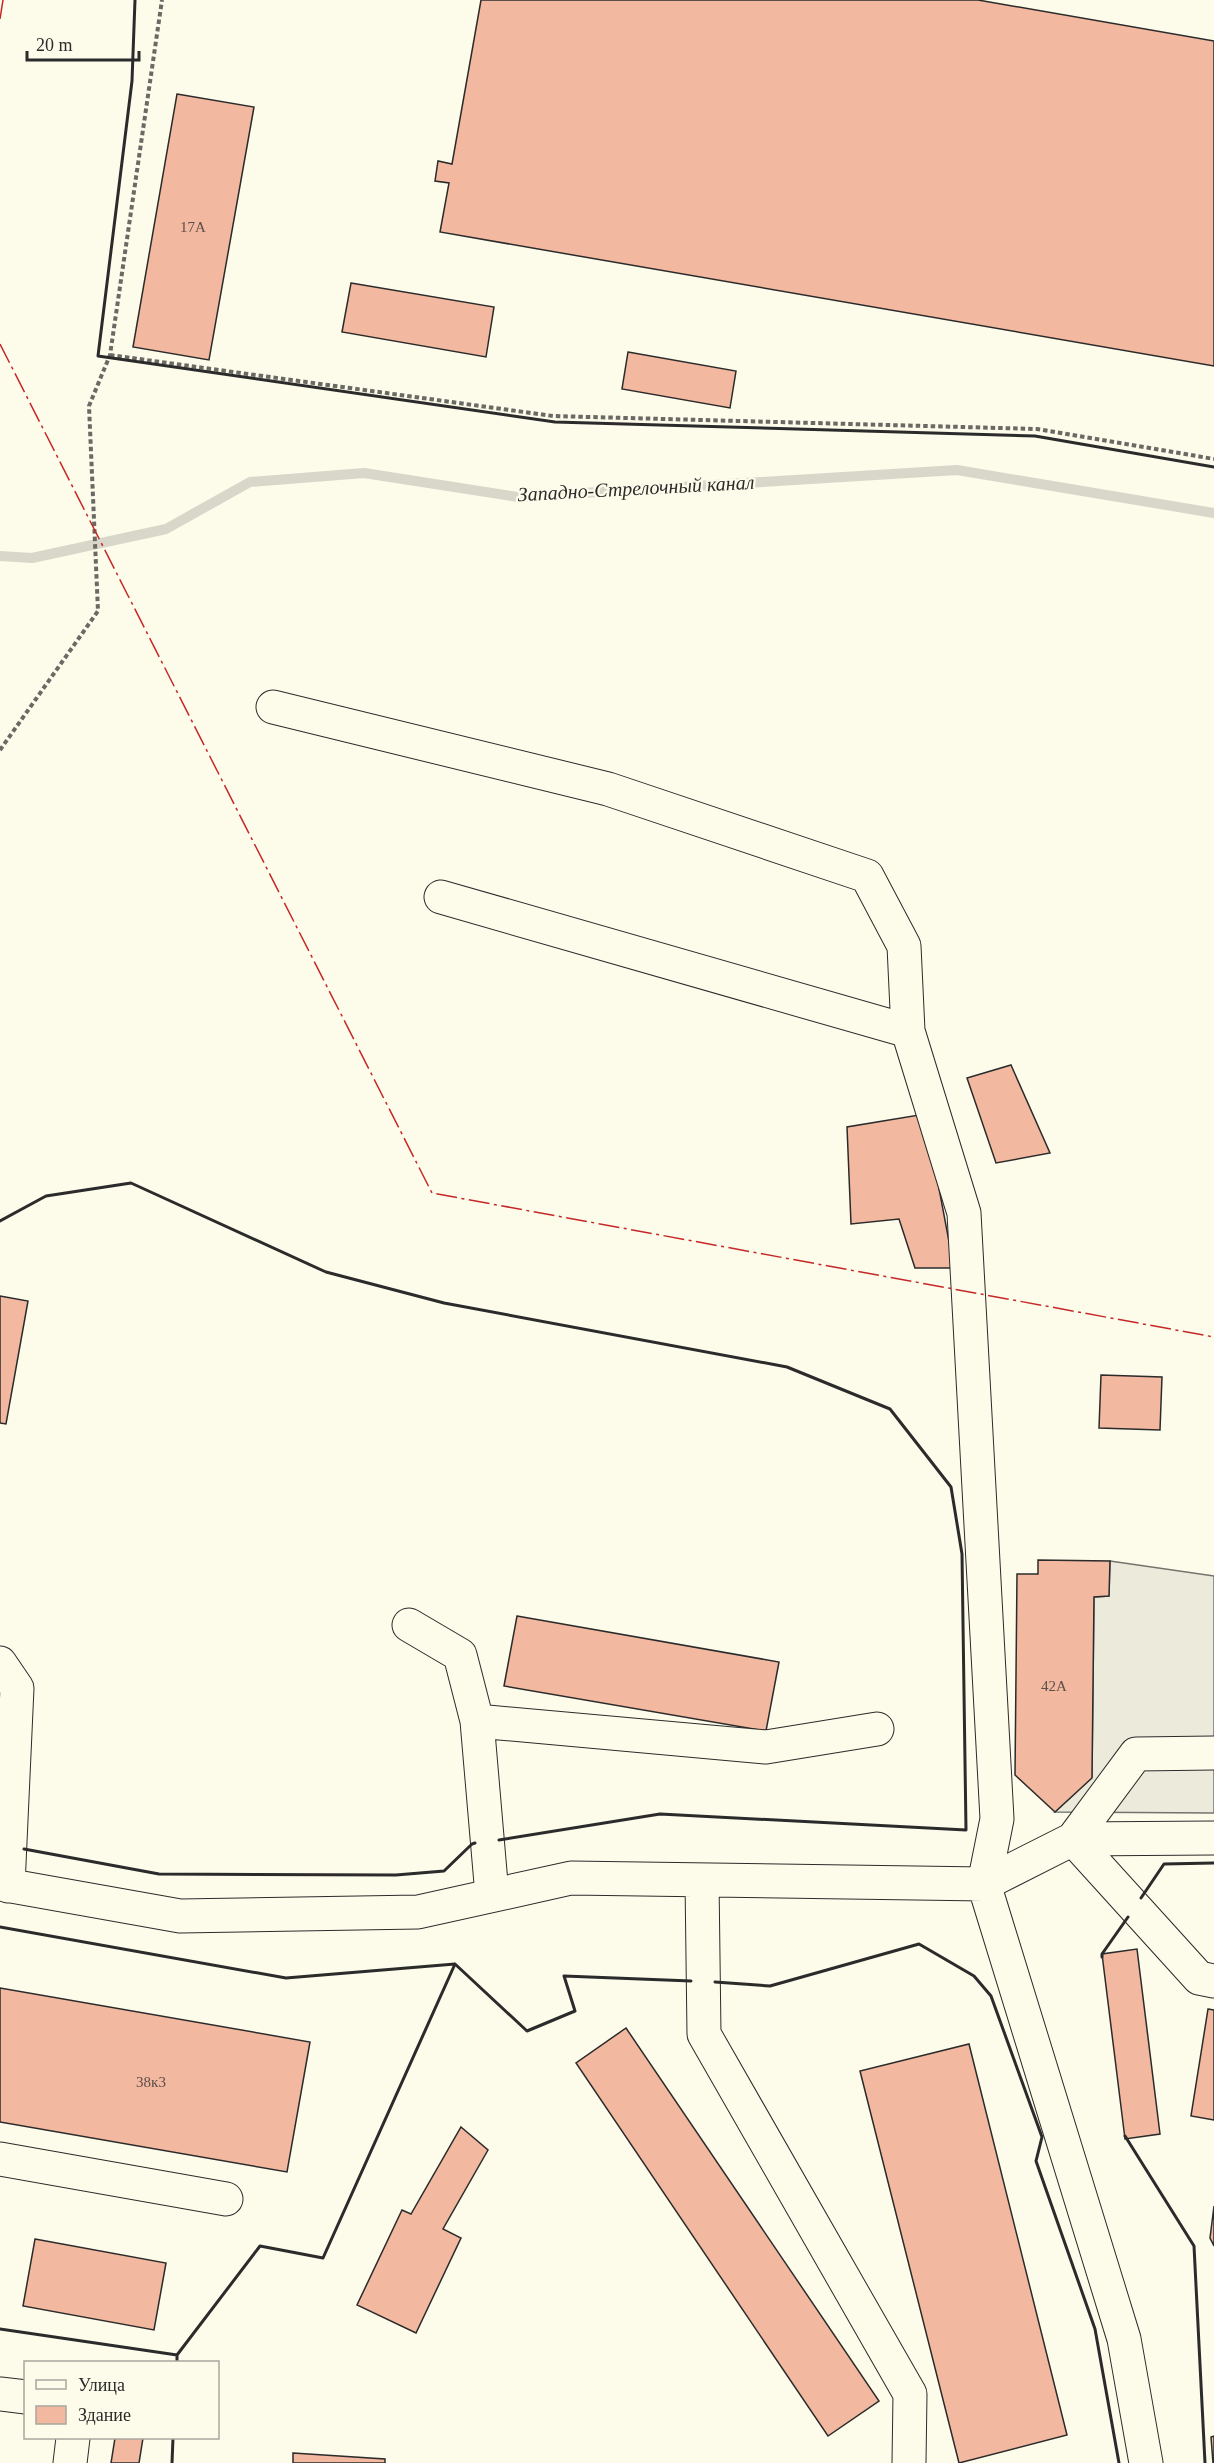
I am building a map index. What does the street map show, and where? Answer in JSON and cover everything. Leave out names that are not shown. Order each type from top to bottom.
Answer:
[{"type":"lane","points":[[273,707],[608,789],[867,876],[904,946],[908,1031],[964,1214],[997,1819],[984,1884],[1124,2338],[1146,2463]]},
{"type":"lane","points":[[441,897],[908,1031]]},
{"type":"lane","points":[[409,1625],[459,1655],[477,1721],[492,1895]]},
{"type":"lane","points":[[0,1663],[17,1688],[4,1885],[180,1916],[418,1912],[570,1878],[984,1884],[1073,1839],[1214,1838]]},
{"type":"lane","points":[[477,1721],[766,1747],[877,1730]]},
{"type":"lane","points":[[1073,1839],[1136,1754],[1214,1753]]},
{"type":"lane","points":[[1073,1839],[1199,1978],[1214,1981]]},
{"type":"lane","points":[[702,1880],[704,2034],[910,2394],[909,2463]]},
{"type":"lane","points":[[0,2158],[226,2199]]},
{"type":"lane","points":[[0,2394],[24,2397]]},
{"type":"lane","points":[[70,2463],[73,2439]]},
{"type":"path","points":[[0,750],[98,611],[89,405],[110,355],[162,0]]},
{"type":"path","points":[[110,355],[553,416],[1037,429],[1214,459]]},
{"type":"shaded area","points":[[1110,1561],[1214,1576],[1214,1813],[1055,1812],[1092,1777],[1094,1597],[1109,1596]]},
{"type":"building","points":[[481,0],[978,0],[1214,41],[1214,366],[440,232],[449,183],[435,181],[438,161],[452,164]]},
{"type":"building","points":[[177,94],[254,107],[209,360],[133,347]]},
{"type":"building","points":[[351,283],[494,307],[486,357],[342,332]]},
{"type":"building","points":[[628,352],[736,371],[730,408],[622,389]]},
{"type":"building","points":[[1011,1065],[1050,1153],[996,1163],[967,1078]]},
{"type":"building","points":[[925,1114],[954,1268],[915,1268],[899,1219],[851,1224],[847,1127]]},
{"type":"building","points":[[0,1296],[28,1301],[6,1424],[0,1423]]},
{"type":"building","points":[[1101,1375],[1162,1377],[1160,1430],[1099,1428]]},
{"type":"building","points":[[1038,1560],[1110,1561],[1109,1596],[1094,1597],[1092,1778],[1055,1812],[1015,1775],[1017,1574],[1038,1574]]},
{"type":"building","points":[[517,1616],[779,1662],[766,1731],[504,1686]]},
{"type":"building","points":[[1137,1949],[1160,2134],[1125,2139],[1102,1954]]},
{"type":"building","points":[[0,1988],[310,2042],[287,2172],[0,2122]]},
{"type":"building","points":[[1208,2009],[1214,2010],[1214,2120],[1191,2116]]},
{"type":"building","points":[[626,2028],[879,2401],[828,2436],[576,2063]]},
{"type":"building","points":[[969,2044],[1067,2435],[959,2463],[860,2071]]},
{"type":"building","points":[[461,2127],[488,2150],[443,2229],[461,2238],[416,2333],[357,2305],[402,2210],[411,2214]]},
{"type":"building","points":[[1214,2206],[1214,2246],[1210,2238]]},
{"type":"building","points":[[35,2239],[166,2263],[154,2330],[23,2306]]},
{"type":"building","points":[[1214,2436],[1214,2463],[1213,2463],[1211,2437]]},
{"type":"building","points":[[115,2439],[143,2439],[139,2463],[111,2463]]},
{"type":"building","points":[[293,2453],[385,2459],[385,2463],[293,2463]]},
{"type":"waterway","name":"Западно-Стрелочный канал","points":[[0,556],[32,558],[166,529],[250,482],[364,473],[518,497],[957,470],[1214,513]]},
{"type":"wall","points":[[135,0],[132,81],[98,356],[555,422],[1035,436],[1214,467]]},
{"type":"wall","points":[[0,1221],[46,1196],[131,1183],[326,1272],[444,1303],[787,1367],[890,1409],[951,1487],[962,1554],[966,1830],[660,1814],[499,1840]]},
{"type":"wall","points":[[24,1849],[159,1874],[396,1875],[444,1871],[475,1843]]},
{"type":"wall","points":[[1141,1898],[1164,1864],[1214,1863]]},
{"type":"wall","points":[[1102,1957],[1128,1917]]},
{"type":"wall","points":[[0,1927],[286,1978],[455,1964],[527,2031],[575,2011],[564,1976],[691,1981]]},
{"type":"wall","points":[[715,1982],[770,1986],[919,1944],[974,1976],[991,1996],[1042,2137],[1036,2161],[1095,2329],[1119,2463]]},
{"type":"wall","points":[[177,2361],[177,2355],[260,2246],[323,2258],[455,1964]]},
{"type":"wall","points":[[1125,2136],[1194,2246],[1205,2463]]},
{"type":"wall","points":[[0,2329],[177,2355]]},
{"type":"wall","points":[[172,2463],[173,2439]]},
{"type":"power","points":[[0,19],[3,0]]},
{"type":"power","points":[[0,344],[432,1193],[1214,1337]]}]
